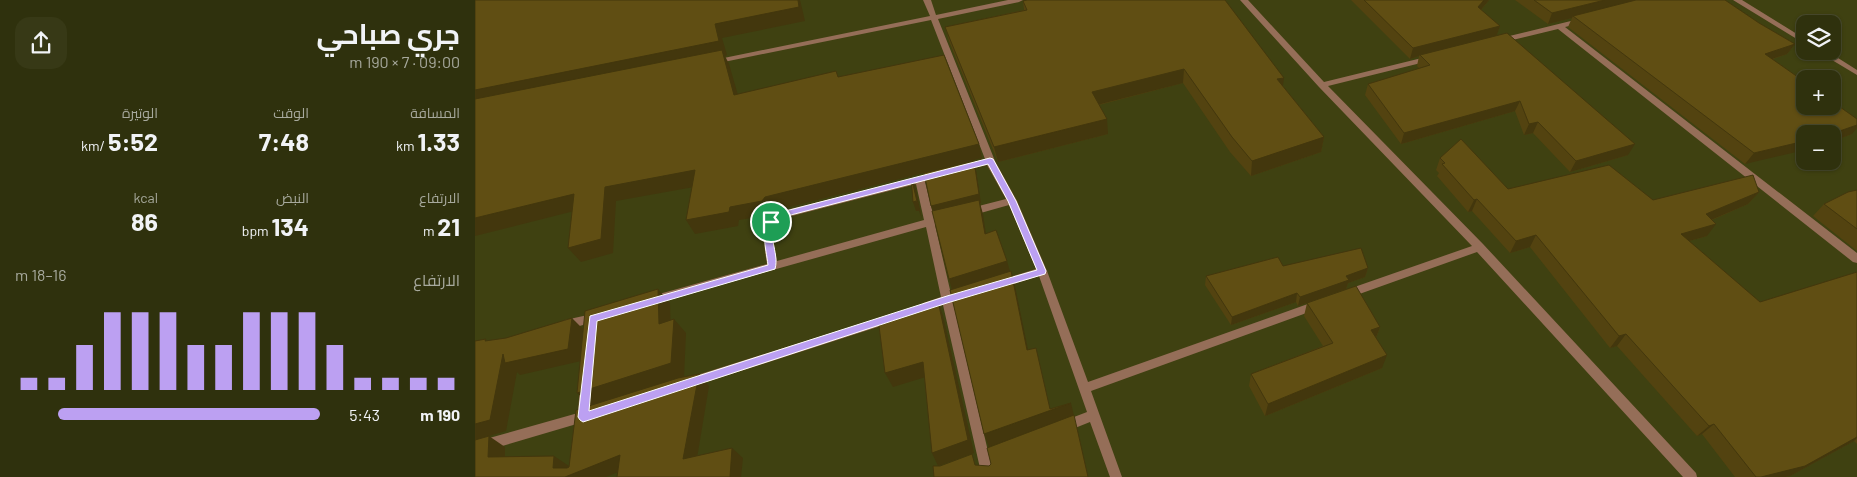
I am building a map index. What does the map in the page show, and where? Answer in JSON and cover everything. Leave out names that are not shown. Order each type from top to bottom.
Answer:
[{"type":"street","points":[[927,0],[990,161],[1012,201],[1042,271],[1116,477]]},
{"type":"street","points":[[709,63],[1019,0]]},
{"type":"street","points":[[1244,0],[1322,85],[1479,247],[1691,477]]},
{"type":"street","points":[[1737,0],[1796,36]]},
{"type":"street","points":[[1493,43],[1595,17]]},
{"type":"street","points":[[1559,26],[1857,259]]},
{"type":"street","points":[[1322,85],[1436,57]]},
{"type":"street","points":[[1836,60],[1857,73]]},
{"type":"street","points":[[955,170],[990,161]]},
{"type":"street","points":[[773,267],[768,230],[771,222],[777,216],[938,175]]},
{"type":"street","points":[[920,180],[988,477]]},
{"type":"street","points":[[639,304],[929,222],[1012,201]]},
{"type":"street","points":[[1085,388],[1479,247]]},
{"type":"street","points":[[994,286],[1042,271]]},
{"type":"street","points":[[919,309],[975,291]]},
{"type":"street","points":[[557,327],[592,322],[611,313]]},
{"type":"street","points":[[677,387],[900,315]]},
{"type":"street","points":[[581,434],[587,371]]},
{"type":"street","points":[[475,448],[602,411]]},
{"type":"street","points":[[1057,429],[1095,415]]},
{"type":"building","points":[[475,0],[798,0],[799,7],[715,24],[719,41],[475,90]]},
{"type":"building","points":[[1225,0],[1284,78],[1277,79],[1324,137],[1252,161],[1232,137],[1184,69],[1092,92],[1107,119],[994,147],[945,27],[1027,10],[1023,1]]},
{"type":"building","points":[[1364,0],[1484,0],[1478,7],[1500,26],[1413,48]]},
{"type":"building","points":[[1534,0],[1605,0],[1552,13]]},
{"type":"building","points":[[1636,0],[1725,0],[1795,44],[1765,54],[1796,76],[1796,115],[1841,115],[1841,108],[1857,119],[1857,125],[1841,131],[1841,125],[1796,125],[1796,143],[1754,153],[1573,16]]},
{"type":"building","points":[[1507,33],[1635,144],[1576,161],[1538,122],[1529,124],[1520,101],[1404,133],[1368,84],[1430,65],[1420,55]]},
{"type":"building","points":[[722,50],[734,95],[836,71],[838,77],[944,55],[979,144],[765,197],[762,201],[730,207],[729,212],[686,220],[695,170],[605,187],[601,239],[568,248],[574,194],[475,218],[475,99]]},
{"type":"building","points":[[1461,139],[1508,189],[1609,165],[1653,200],[1753,175],[1759,192],[1706,214],[1716,224],[1681,234],[1760,302],[1857,272],[1857,437],[1805,466],[1756,477],[1714,424],[1709,426],[1626,334],[1619,336],[1536,235],[1516,241],[1477,199],[1474,200],[1442,164],[1445,163],[1440,158]]},
{"type":"building","points":[[974,161],[979,194],[931,206],[924,173]]},
{"type":"building","points":[[911,176],[919,210],[916,201],[913,202]]},
{"type":"building","points":[[1857,190],[1857,229],[1824,204],[1848,192]]},
{"type":"building","points":[[979,200],[985,234],[996,230],[1007,261],[949,279],[932,211]]},
{"type":"building","points":[[1361,248],[1368,268],[1346,276],[1349,280],[1300,297],[1297,293],[1232,317],[1206,276],[1278,257],[1283,266]]},
{"type":"building","points":[[1011,271],[1027,350],[1036,348],[1050,409],[1071,403],[984,434],[950,290]]},
{"type":"building","points":[[1356,286],[1380,327],[1371,330],[1387,355],[1268,404],[1251,374],[1333,343],[1307,303]]},
{"type":"building","points":[[658,289],[659,324],[674,319],[671,363],[577,393],[585,311]]},
{"type":"building","points":[[938,301],[968,440],[932,453],[923,362],[885,373],[878,318]]},
{"type":"building","points":[[572,318],[568,349],[505,363],[503,354],[490,420],[475,424],[475,341],[506,338]]},
{"type":"building","points":[[699,374],[683,459],[732,448],[730,477],[617,477],[620,455],[565,477],[475,477],[475,440],[489,436],[488,457],[554,456],[553,468],[567,468],[569,467],[576,410],[678,378]]},
{"type":"building","points":[[1074,415],[1088,477],[934,477],[933,466],[940,466],[972,454],[975,465],[989,466],[991,464],[987,448]]},
{"type":"route","points":[[990,161],[1012,201],[1042,271],[583,417],[593,318],[658,298],[773,267],[768,230],[771,222],[777,216],[990,161]]}]
